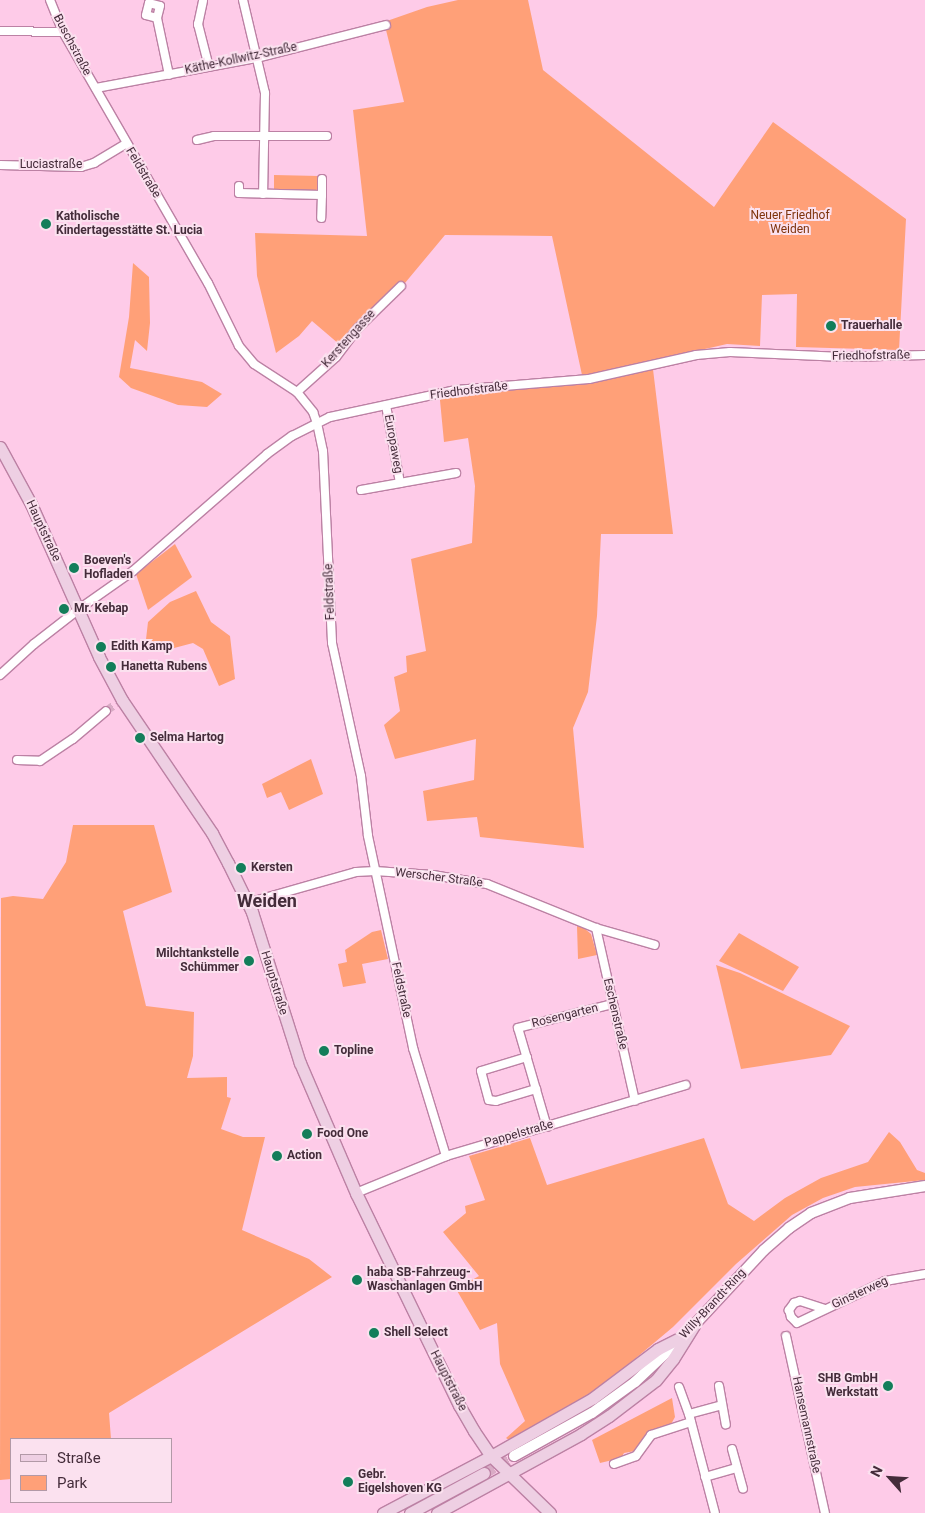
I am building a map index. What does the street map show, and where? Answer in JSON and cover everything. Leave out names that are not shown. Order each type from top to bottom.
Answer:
[{"type":"main road","name":"Hauptstraße","points":[[0,447],[31,504],[119,702],[212,833],[247,903],[300,1063],[356,1193],[459,1405],[474,1431],[492,1456],[550,1513]]},
{"type":"main road","points":[[437,1513],[508,1472],[581,1434],[638,1395],[665,1370],[694,1325]]},
{"type":"main road","points":[[384,1513],[492,1456],[593,1398],[658,1349],[684,1336]]},
{"type":"main road","points":[[410,1513],[484,1473]]},
{"type":"street","name":"Buschstraße","points":[[50,0],[63,32],[96,88]]},
{"type":"street","points":[[243,0],[265,93],[263,194]]},
{"type":"street","points":[[204,1],[198,24],[209,67]]},
{"type":"street","points":[[157,18],[169,75]]},
{"type":"street","name":"Käthe-Kollwitz-Straße","points":[[96,88],[257,58],[386,25]]},
{"type":"street","points":[[0,31],[63,32]]},
{"type":"street","name":"Feldstraße","points":[[96,88],[126,144],[208,283],[239,346],[254,364],[297,392],[313,412],[317,423],[323,451],[332,643],[361,776],[368,836],[413,1048],[446,1156]]},
{"type":"street","points":[[197,140],[214,136],[327,136]]},
{"type":"street","name":"Luciastraße","points":[[0,165],[81,167],[94,163],[126,144]]},
{"type":"street","points":[[322,178],[322,218]]},
{"type":"street","points":[[239,186],[239,193],[322,195]]},
{"type":"street","name":"Kerstengasse","points":[[297,392],[336,357],[361,324],[401,286]]},
{"type":"street","name":"Friedhofstraße","points":[[0,675],[34,644],[133,570],[267,454],[287,439],[330,417],[456,390],[589,379],[696,355],[730,352],[843,357],[925,355]]},
{"type":"street","name":"Europaweg","points":[[386,405],[400,483]]},
{"type":"street","name":"Europaweg","points":[[361,490],[456,473]]},
{"type":"street","points":[[17,760],[40,761],[73,739],[106,711]]},
{"type":"street","name":"Werscher Straße","points":[[247,903],[340,875],[375,871],[433,875],[487,884],[596,928],[655,945]]},
{"type":"street","name":"Eschenstraße","points":[[596,928],[635,1101]]},
{"type":"street","name":"Rosengarten","points":[[547,1127],[518,1028],[613,1004]]},
{"type":"street","points":[[527,1057],[481,1070],[489,1100],[496,1101],[536,1089]]},
{"type":"street","name":"Pappelstraße","points":[[356,1193],[446,1156],[686,1085]]},
{"type":"street","name":"Willy-Brandt-Ring","points":[[514,1456],[567,1428],[607,1403],[648,1370],[684,1336],[764,1250],[789,1228],[811,1213],[850,1198],[925,1186]]},
{"type":"street","name":"Ginsterweg","points":[[825,1310],[885,1281],[925,1274]]},
{"type":"street","name":"Hansemannstraße","points":[[786,1336],[826,1513]]},
{"type":"street","points":[[719,1386],[726,1424]]},
{"type":"street","points":[[679,1387],[689,1414],[715,1513]]},
{"type":"street","points":[[689,1414],[722,1405]]},
{"type":"street","points":[[614,1464],[636,1456],[651,1434],[691,1422]]},
{"type":"street","points":[[732,1449],[743,1489]]},
{"type":"street","points":[[705,1477],[737,1468]]},
{"type":"green space","name":"Neuer Friedhof Weiden","points":[[458,0],[528,0],[543,70],[714,207],[773,122],[906,219],[899,350],[796,347],[797,294],[762,295],[760,346],[727,344],[652,361],[673,534],[601,534],[597,616],[588,692],[573,728],[584,848],[480,837],[477,817],[427,821],[423,791],[474,780],[476,739],[395,759],[384,725],[400,711],[394,677],[407,672],[406,656],[426,651],[411,559],[472,543],[475,486],[468,438],[444,442],[439,390],[582,375],[552,236],[445,235],[390,301],[363,326],[346,350],[312,321],[299,336],[276,353],[257,276],[255,233],[367,236],[353,110],[404,102],[384,22],[427,7]]},
{"type":"green space","points":[[274,175],[319,176],[318,188],[315,192],[274,191]]},
{"type":"green space","points":[[133,263],[149,277],[150,323],[147,351],[135,340],[130,368],[202,382],[222,394],[207,407],[178,405],[131,388],[119,377],[129,317]]},
{"type":"green space","points":[[175,544],[192,577],[148,610],[136,574]]},
{"type":"green space","points":[[196,591],[211,622],[230,636],[235,679],[219,686],[203,649],[193,643],[159,652],[145,648],[148,622],[170,602]]},
{"type":"green space","points":[[311,759],[323,794],[289,810],[281,792],[267,798],[262,784]]},
{"type":"green space","points":[[73,825],[154,825],[172,892],[123,911],[146,1006],[194,1012],[193,1056],[187,1078],[227,1077],[227,1097],[231,1098],[221,1129],[243,1137],[265,1137],[242,1230],[309,1259],[332,1277],[109,1413],[111,1438],[10,1438],[10,1479],[0,1480],[1,898],[13,896],[43,899],[66,862]]},
{"type":"green space","points":[[577,926],[584,928],[591,934],[597,955],[578,959]]},
{"type":"green space","points":[[381,930],[388,959],[362,964],[366,983],[343,987],[338,964],[347,962],[345,950],[372,932]]},
{"type":"green space","points":[[739,933],[799,967],[783,991],[719,961]]},
{"type":"green space","points":[[716,965],[740,973],[850,1026],[831,1055],[741,1069]]},
{"type":"green space","points":[[889,1132],[900,1142],[917,1170],[925,1173],[925,1180],[855,1187],[823,1198],[792,1215],[736,1264],[673,1327],[599,1389],[509,1440],[506,1438],[525,1421],[500,1364],[497,1323],[480,1330],[456,1289],[479,1276],[443,1232],[466,1213],[465,1206],[485,1200],[469,1156],[530,1138],[547,1185],[704,1138],[728,1204],[754,1221],[785,1198],[821,1178],[868,1162]]},
{"type":"green space","points":[[672,1398],[675,1417],[670,1426],[648,1431],[635,1451],[624,1453],[621,1458],[600,1463],[592,1440]]},
{"type":"tunnel","points":[[106,711],[116,704]]},
{"type":"tunnel","points":[[484,1473],[514,1456]]},
{"type":"place","name":"Katholische Kindertagesstätte St. Lucia","points":[[46,224]]},
{"type":"place","name":"Trauerhalle","points":[[831,326]]},
{"type":"place","name":"Boeven's Hofladen","points":[[74,568]]},
{"type":"place","name":"Mr. Kebap","points":[[64,609]]},
{"type":"place","name":"Edith Kamp","points":[[101,647]]},
{"type":"place","name":"Hanetta Rubens","points":[[111,667]]},
{"type":"place","name":"Selma Hartog","points":[[140,738]]},
{"type":"place","name":"Kersten","points":[[241,868]]},
{"type":"place","name":"Milchtankstelle Schümmer","points":[[249,961]]},
{"type":"place","name":"Topline","points":[[324,1051]]},
{"type":"place","name":"Food One","points":[[307,1134]]},
{"type":"place","name":"Action","points":[[277,1156]]},
{"type":"place","name":"haba SB-Fahrzeug- Waschanlagen GmbH","points":[[357,1280]]},
{"type":"place","name":"Shell Select","points":[[374,1333]]},
{"type":"place","name":"SHB GmbH Werkstatt","points":[[888,1386]]},
{"type":"place","name":"Gebr. Eigelshoven KG","points":[[348,1482]]},
{"type":"district","name":"Weiden","points":[[267,901]]}]
